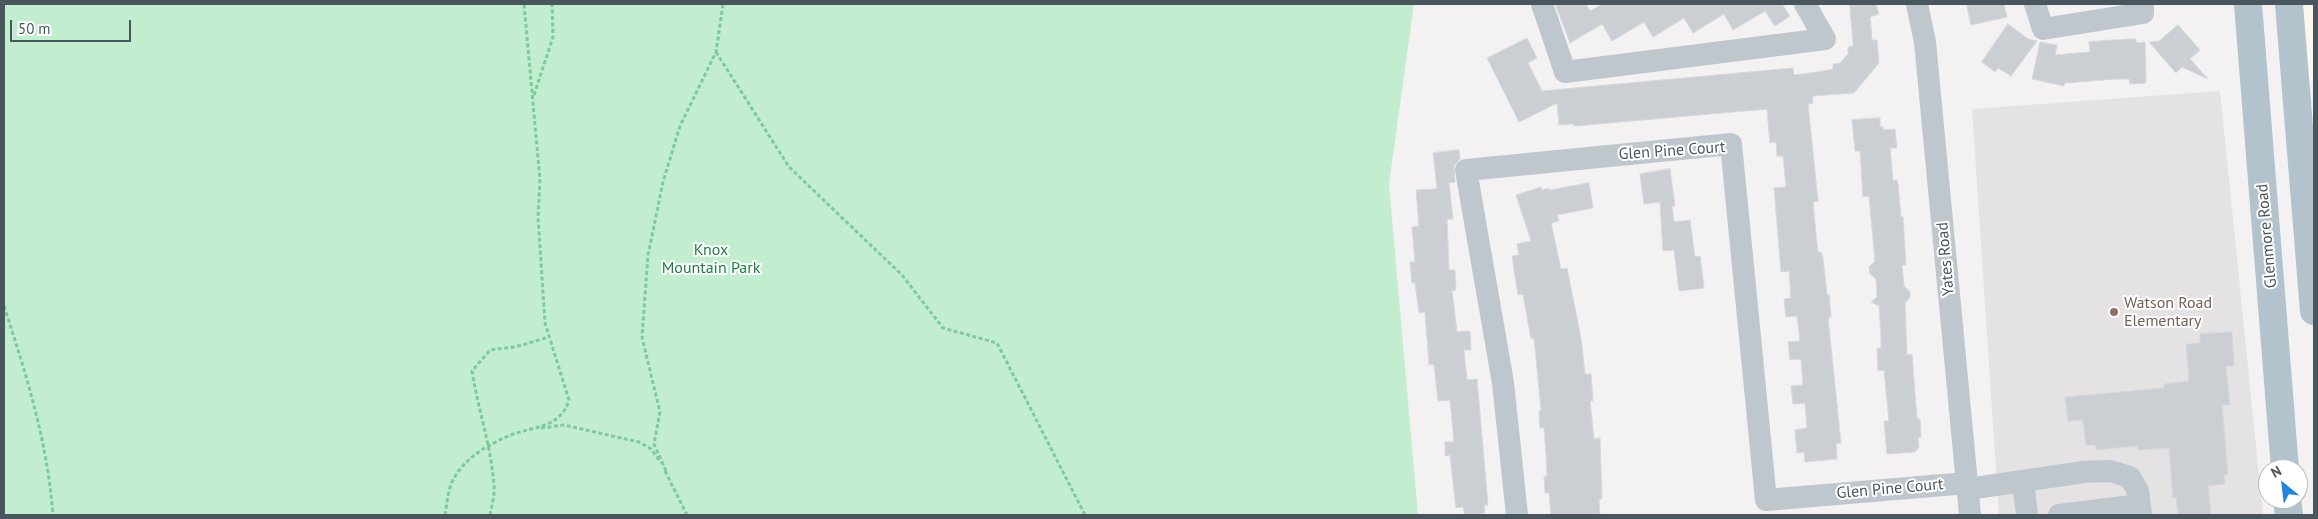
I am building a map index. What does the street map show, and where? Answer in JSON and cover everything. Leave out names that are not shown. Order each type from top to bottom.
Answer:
[{"type":"main road","name":"Glenmore Road","points":[[2248,4],[2284,459]]},
{"type":"main road","points":[[2289,4],[2314,311]]},
{"type":"street","points":[[1542,4],[1565,72],[1824,39],[1806,4]]},
{"type":"street","name":"Yates Road","points":[[1917,4],[1925,42],[1970,515]]},
{"type":"street","points":[[2035,4],[2043,28],[2144,13],[2142,4]]},
{"type":"street","name":"Glen Pine Court","points":[[1517,515],[1503,383],[1466,170],[1731,144],[1766,500],[1967,486]]},
{"type":"street","points":[[1967,486],[2023,481],[2084,472],[2110,471],[2130,477],[2138,491],[2140,510],[2059,515]]},
{"type":"street","points":[[2023,481],[2027,515]]},
{"type":"path","points":[[445,515],[454,478],[477,452],[511,435],[552,423],[566,411],[569,400],[545,323],[538,217],[540,180],[524,4]]},
{"type":"path","points":[[533,98],[553,37],[552,4]]},
{"type":"path","points":[[687,515],[654,444],[660,412],[642,337],[648,255],[663,182],[680,126],[716,52],[723,4]]},
{"type":"path","points":[[716,52],[789,168],[902,275],[943,328],[997,344],[1085,515]]},
{"type":"path","points":[[4,306],[33,396],[50,479],[54,515]]},
{"type":"path","points":[[490,515],[494,487],[488,446],[476,398],[472,371],[490,350],[516,347],[549,337]]},
{"type":"path","points":[[533,429],[564,425],[639,442],[651,449],[666,471]]},
{"type":"shaded area","points":[[2293,4],[2314,4],[2314,80],[2300,82]]},
{"type":"shaded area","name":"Watson Road Elementary","points":[[2220,91],[2258,466],[2258,509],[2262,509],[2263,515],[1999,515],[1972,109]]},
{"type":"green space","name":"Knox Mountain Park","points":[[4,4],[1414,4],[1389,184],[1418,515],[4,515]]},
{"type":"building","points":[[1560,4],[1586,4],[1590,11],[1603,4],[1782,4],[1790,16],[1775,26],[1765,11],[1733,30],[1724,14],[1693,33],[1684,18],[1653,37],[1644,22],[1612,41],[1602,24],[1570,43],[1556,6]]},
{"type":"building","points":[[1850,4],[1876,4],[1879,14],[1870,17],[1872,40],[1877,40],[1879,63],[1854,93],[1812,96],[1813,103],[1808,104],[1818,201],[1813,202],[1816,234],[1818,252],[1821,252],[1823,258],[1827,295],[1829,295],[1831,317],[1828,318],[1841,443],[1836,444],[1837,459],[1805,462],[1804,452],[1797,453],[1795,430],[1807,428],[1805,403],[1793,404],[1791,386],[1803,385],[1801,359],[1790,360],[1788,342],[1800,341],[1797,316],[1786,317],[1784,299],[1791,298],[1789,271],[1781,272],[1774,188],[1786,187],[1783,156],[1777,156],[1776,142],[1770,143],[1767,109],[1575,126],[1572,124],[1559,125],[1557,103],[1519,122],[1487,58],[1527,38],[1537,58],[1528,63],[1542,91],[1793,68],[1794,75],[1818,72],[1833,69],[1833,64],[1840,63],[1848,54],[1848,47],[1853,46]]},
{"type":"building","points":[[1967,4],[2004,4],[2007,17],[1971,25]]},
{"type":"building","points":[[2008,24],[2028,39],[2037,41],[2011,76],[1998,68],[1995,72],[1982,62]]},
{"type":"building","points":[[2178,25],[2200,50],[2190,59],[2208,79],[2182,67],[2176,73],[2149,42],[2159,41]]},
{"type":"building","points":[[2136,39],[2136,43],[2145,42],[2146,83],[2130,84],[2129,79],[2116,79],[2065,83],[2064,86],[2032,79],[2040,42],[2057,45],[2055,55],[2090,52],[2089,42]]},
{"type":"building","points":[[1880,118],[1880,127],[1883,127],[1883,130],[1895,129],[1897,148],[1890,148],[1893,181],[1897,180],[1898,183],[1901,217],[1903,217],[1906,265],[1902,265],[1904,286],[1910,292],[1910,297],[1905,303],[1907,355],[1912,354],[1917,419],[1920,419],[1921,437],[1918,438],[1919,447],[1915,452],[1887,454],[1884,421],[1889,421],[1884,370],[1878,371],[1877,348],[1881,348],[1879,306],[1871,302],[1877,297],[1876,279],[1870,274],[1869,267],[1875,261],[1869,196],[1863,197],[1860,151],[1855,151],[1852,120]]},
{"type":"building","points":[[1459,150],[1460,159],[1454,166],[1455,182],[1449,183],[1453,219],[1447,219],[1449,270],[1455,270],[1456,290],[1452,291],[1457,332],[1470,331],[1471,350],[1464,350],[1467,380],[1477,379],[1488,505],[1484,505],[1485,513],[1465,515],[1463,507],[1456,508],[1450,455],[1445,456],[1445,442],[1454,442],[1450,400],[1438,401],[1434,364],[1429,365],[1425,312],[1419,313],[1415,283],[1412,283],[1410,262],[1415,262],[1412,227],[1419,226],[1416,190],[1437,189],[1433,153]]},
{"type":"building","points":[[1670,169],[1675,206],[1672,206],[1674,222],[1690,220],[1695,257],[1700,256],[1704,288],[1679,291],[1674,250],[1663,251],[1660,202],[1644,204],[1640,174]]},
{"type":"building","points":[[1589,183],[1593,208],[1557,215],[1559,221],[1551,223],[1561,269],[1567,268],[1581,338],[1585,374],[1591,374],[1593,401],[1590,401],[1594,439],[1600,438],[1602,499],[1599,499],[1600,515],[1551,515],[1549,493],[1545,493],[1544,476],[1547,476],[1546,454],[1544,428],[1540,428],[1539,411],[1541,410],[1534,338],[1531,339],[1523,294],[1518,295],[1512,256],[1519,255],[1517,244],[1531,241],[1516,195],[1541,187],[1542,190],[1549,188],[1549,190]]},
{"type":"building","points":[[2232,332],[2234,366],[2226,366],[2230,405],[2222,405],[2228,474],[2224,475],[2225,484],[2208,486],[2211,515],[2178,515],[2176,497],[2173,498],[2169,448],[2138,450],[2137,446],[2096,450],[2095,445],[2086,445],[2083,420],[2068,421],[2065,397],[2164,388],[2164,384],[2189,381],[2186,344],[2200,343],[2200,334]]},
{"type":"place","name":"Watson Road Elementary","points":[[2114,312]]}]
